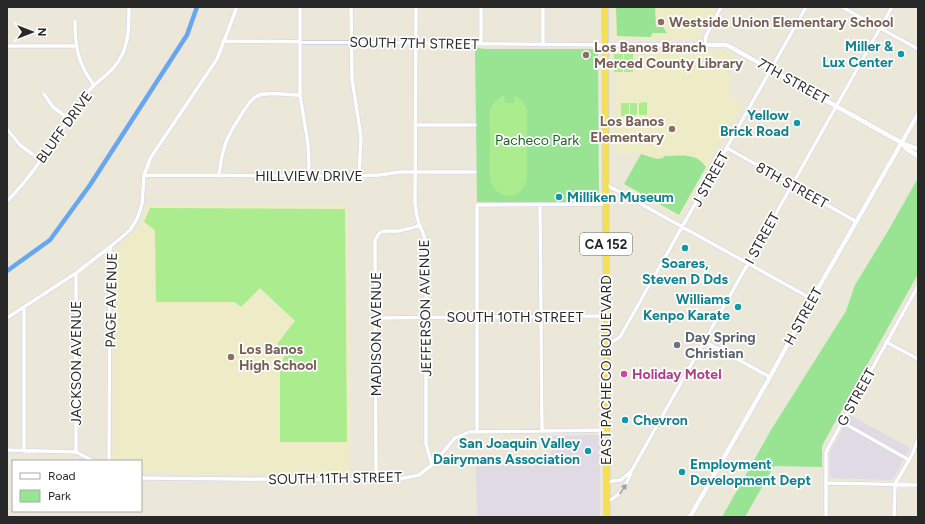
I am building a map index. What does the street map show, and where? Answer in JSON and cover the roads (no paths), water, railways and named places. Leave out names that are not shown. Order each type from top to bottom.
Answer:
[{"type":"highway","name":"EAST PACHECO BOULEVARD","points":[[605,7],[607,517]]},
{"type":"street","name":"BLUFF DRIVE","points":[[7,200],[27,179],[88,92],[94,85],[110,73],[122,55],[128,34],[129,7]]},
{"type":"street","name":"PAGE AVENUE","points":[[110,460],[110,247],[130,230],[137,219],[142,204],[144,175],[151,158],[217,60],[236,7]]},
{"type":"street","points":[[300,7],[300,95],[308,144],[308,176]]},
{"type":"street","points":[[351,7],[353,84],[361,137],[359,176]]},
{"type":"street","name":"JEFFERSON AVENUE","points":[[416,7],[415,204],[420,225],[425,235],[426,243],[426,444],[432,465]]},
{"type":"street","points":[[481,7],[482,44]]},
{"type":"street","points":[[542,44],[543,7]]},
{"type":"street","points":[[706,45],[706,36],[721,7]]},
{"type":"street","name":"J STREET","points":[[607,343],[620,337],[806,7]]},
{"type":"street","points":[[842,7],[918,49]]},
{"type":"street","name":"I STREET","points":[[607,502],[619,494],[627,483],[632,470],[892,7]]},
{"type":"street","points":[[75,21],[77,46],[83,69],[94,85]]},
{"type":"street","name":"SOUTH 7TH STREET","points":[[223,41],[605,45]]},
{"type":"street","name":"7TH STREET","points":[[605,45],[727,45],[902,143],[918,150]]},
{"type":"street","points":[[7,46],[77,46]]},
{"type":"street","points":[[44,94],[53,107],[69,119]]},
{"type":"street","points":[[219,176],[221,156],[228,136],[247,107],[257,96],[263,94],[300,95]]},
{"type":"street","name":"H STREET","points":[[689,517],[770,377],[812,299],[918,114]]},
{"type":"street","points":[[415,125],[475,125]]},
{"type":"street","points":[[7,129],[20,145],[40,160]]},
{"type":"street","name":"7TH STREET","points":[[902,143],[907,149],[918,156]]},
{"type":"street","name":"8TH STREET","points":[[727,148],[857,222]]},
{"type":"street","name":"HILLVIEW DRIVE","points":[[144,175],[359,176],[415,171],[475,172]]},
{"type":"street","points":[[606,184],[812,299]]},
{"type":"street","points":[[540,204],[542,431]]},
{"type":"street","points":[[477,431],[477,205],[606,204]]},
{"type":"street","name":"MADISON AVENUE","points":[[376,479],[375,241],[377,235],[381,232],[398,231],[420,225]]},
{"type":"street","points":[[7,318],[76,273],[110,247]]},
{"type":"street","name":"JACKSON AVENUE","points":[[76,273],[76,452]]},
{"type":"street","name":"G STREET","points":[[826,517],[826,453],[918,286]]},
{"type":"street","points":[[24,307],[24,451]]},
{"type":"street","name":"SOUTH 10TH STREET","points":[[376,318],[606,316]]},
{"type":"street","points":[[704,341],[770,377]]},
{"type":"street","points":[[886,342],[918,359]]},
{"type":"street","points":[[842,422],[909,460]]},
{"type":"street","name":"SOUTH 11TH STREET","points":[[142,478],[344,480],[412,477],[419,475],[432,465],[455,438],[462,434],[477,431],[607,430]]},
{"type":"street","points":[[894,517],[895,484],[909,460],[918,439]]},
{"type":"street","points":[[7,450],[76,452],[91,460]]},
{"type":"street","name":"I STREET","points":[[607,482],[621,480],[625,478],[632,470]]},
{"type":"street","points":[[826,483],[918,485]]},
{"type":"waterway","points":[[7,271],[50,240],[90,185],[187,35],[197,7]]},
{"type":"place","name":"Westside Union Elementary School","points":[[661,22]]},
{"type":"place","name":"Miller & Lux Center","points":[[901,54]]},
{"type":"place","name":"Los Banos Branch Merced County Library","points":[[586,55]]},
{"type":"place","name":"Yellow Brick Road","points":[[797,123]]},
{"type":"place","name":"Los Banos Elementary","points":[[672,129]]},
{"type":"place","name":"Milliken Museum","points":[[559,197]]},
{"type":"place","name":"Soares, Steven D Dds","points":[[685,248]]},
{"type":"place","name":"Williams Kenpo Karate","points":[[738,307]]},
{"type":"place","name":"Day Spring Christian","points":[[677,345]]},
{"type":"place","name":"Los Banos High School","points":[[231,357]]},
{"type":"place","name":"Holiday Motel","points":[[624,374]]},
{"type":"place","name":"Chevron","points":[[625,420]]},
{"type":"place","name":"San Joaquin Valley Dairymans Association","points":[[588,451]]},
{"type":"place","name":"Employment Development Dept","points":[[682,472]]},
{"type":"park label","name":"Pacheco Park","points":[[537,140]]}]
